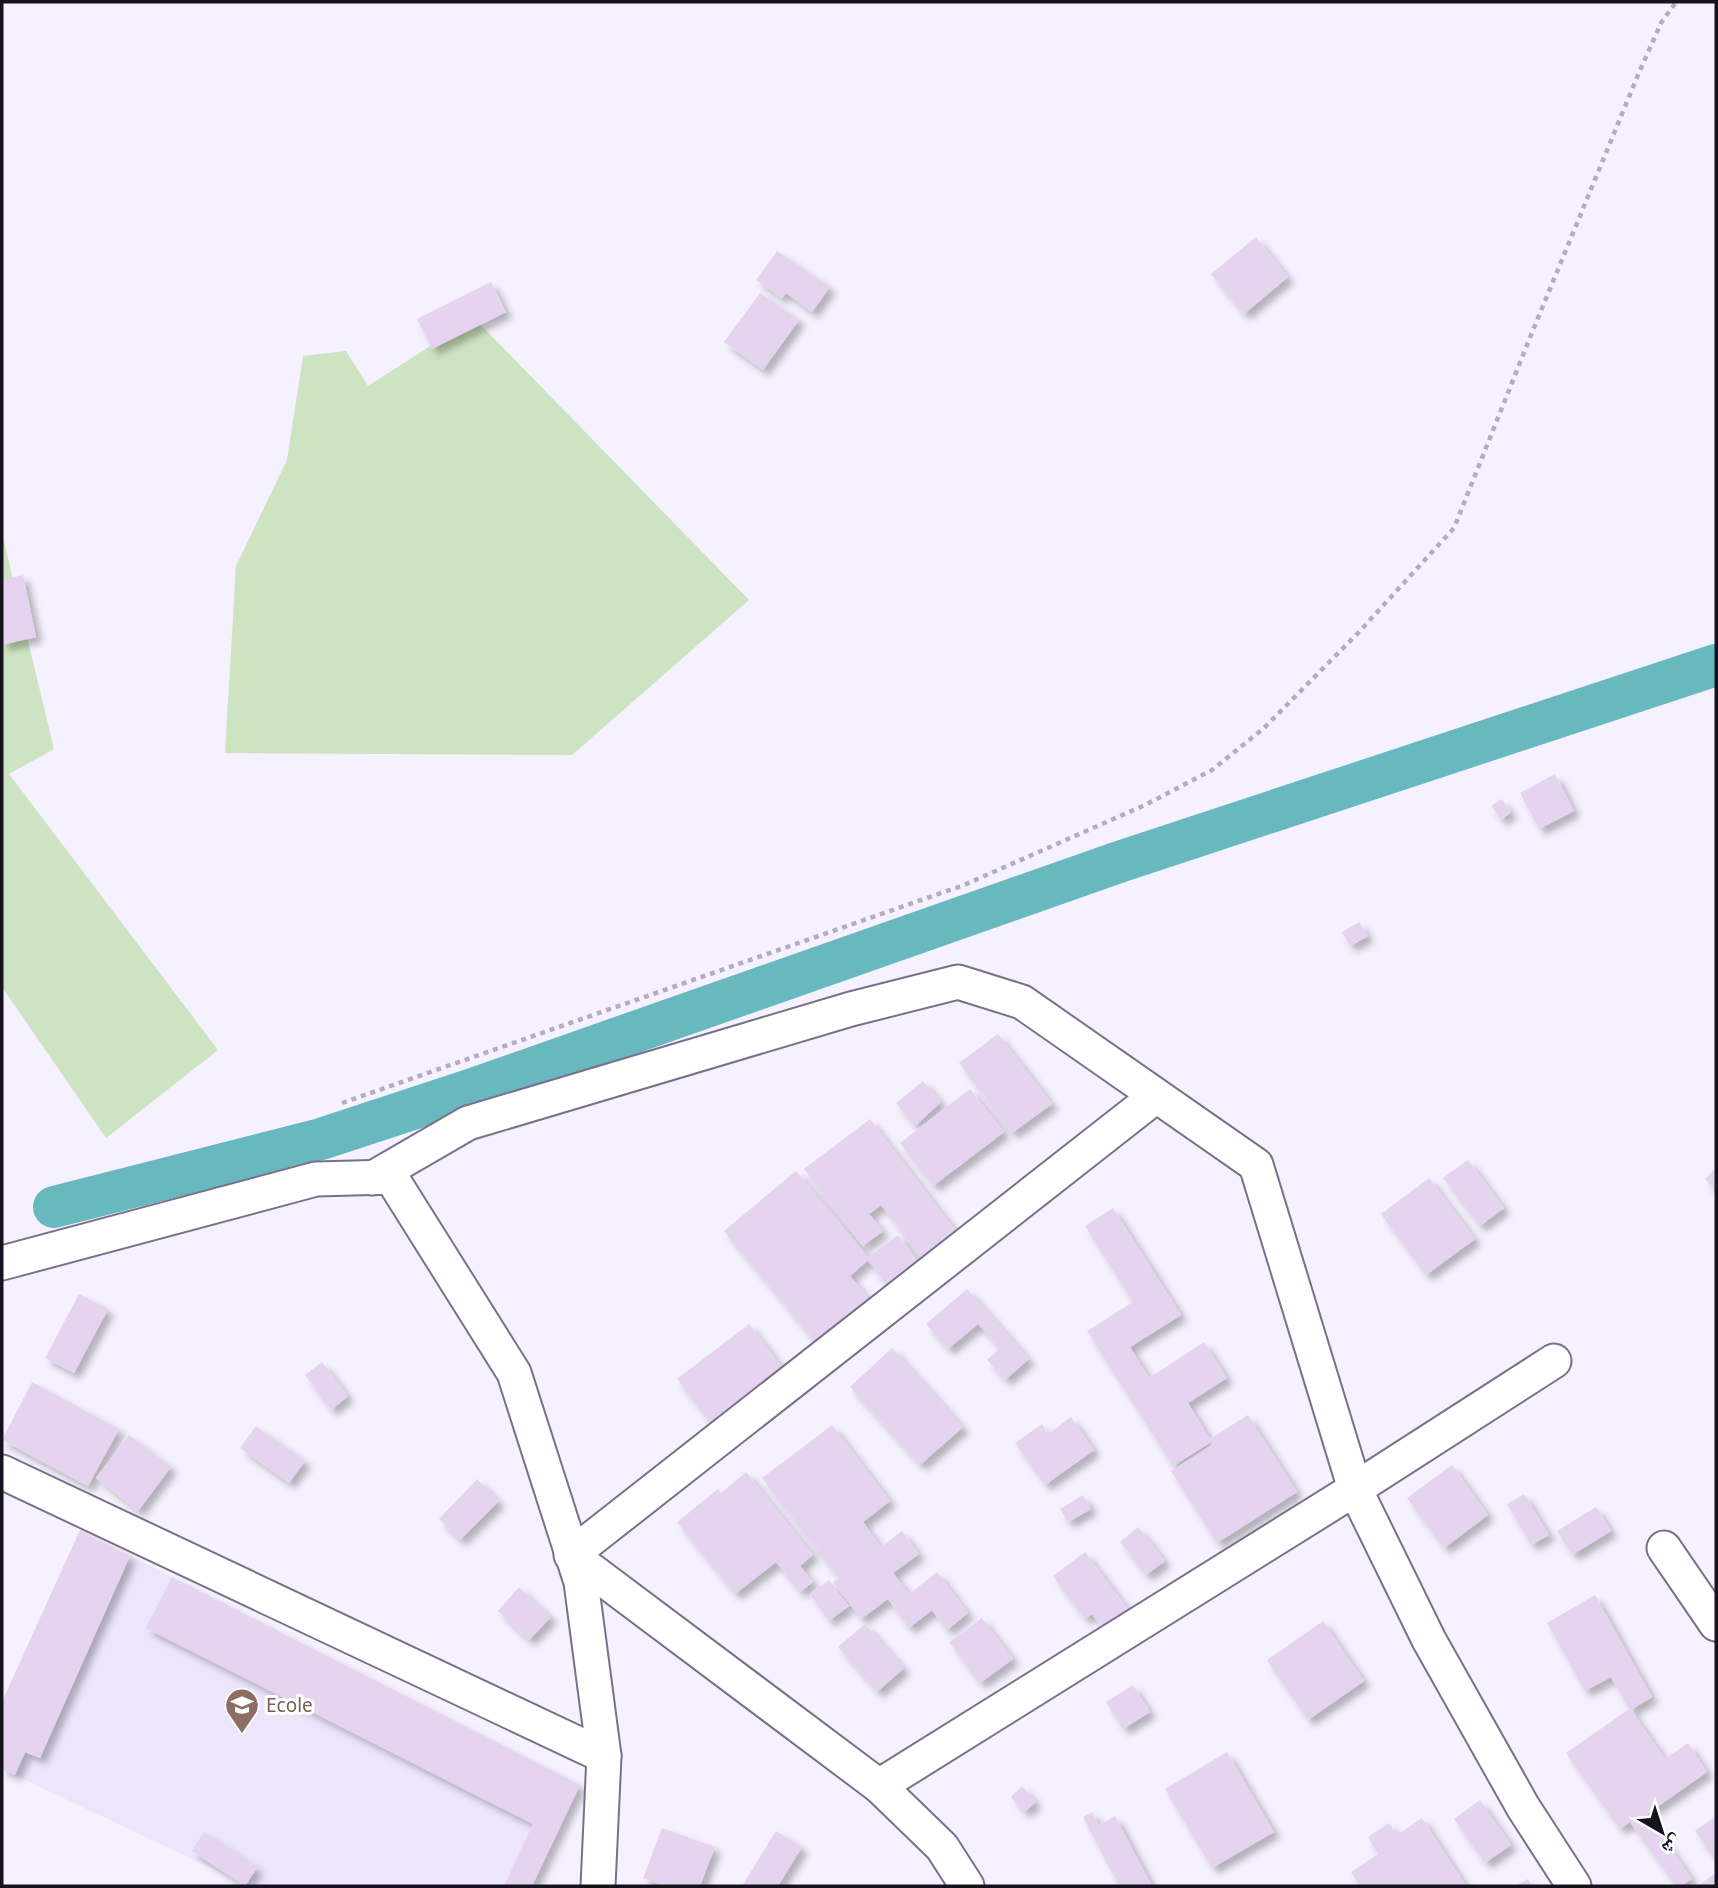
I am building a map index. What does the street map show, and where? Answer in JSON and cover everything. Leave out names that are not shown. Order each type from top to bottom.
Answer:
[{"type":"street","points":[[373,1178],[468,1123],[850,1009],[958,982],[1022,1003],[1256,1165],[1355,1489],[1429,1640],[1523,1807],[1574,1886]]},
{"type":"street","points":[[571,1555],[1156,1096]]},
{"type":"street","points":[[2,1264],[316,1179],[391,1177],[514,1373],[581,1582],[604,1756],[598,1886]]},
{"type":"street","points":[[878,1787],[1555,1361]]},
{"type":"street","points":[[2,1472],[604,1756]]},
{"type":"street","points":[[1664,1548],[1716,1625]]},
{"type":"street","points":[[571,1555],[878,1787],[942,1847],[967,1886]]},
{"type":"path","points":[[342,1103],[964,885],[1145,806],[1212,770],[1264,728],[1359,632],[1454,528],[1633,87],[1661,23],[1676,2]]},
{"type":"shaded area","name":"Ecole","points":[[80,1530],[580,1785],[532,1886],[249,1886],[2,1769],[2,1702]]},
{"type":"green space","points":[[474,318],[749,600],[572,755],[225,753],[236,566],[287,460],[303,356],[346,351],[368,386]]},
{"type":"green space","points":[[2,533],[54,749],[9,774],[218,1050],[106,1138],[2,987]]},
{"type":"building","points":[[1256,237],[1288,277],[1244,314],[1211,274]]},
{"type":"building","points":[[777,251],[830,287],[812,312],[786,293],[782,298],[756,280]]},
{"type":"building","points":[[491,282],[506,312],[432,349],[417,319]]},
{"type":"building","points":[[760,293],[799,320],[763,370],[724,342]]},
{"type":"building","points":[[23,575],[36,637],[2,645],[2,580]]},
{"type":"building","points":[[1555,774],[1574,811],[1539,829],[1520,793]]},
{"type":"building","points":[[1501,799],[1511,812],[1501,820],[1491,806]]},
{"type":"building","points":[[1359,922],[1368,936],[1350,946],[1342,932]]},
{"type":"building","points":[[998,1034],[1052,1104],[1012,1133],[959,1063]]},
{"type":"building","points":[[923,1081],[941,1102],[915,1126],[896,1103]]},
{"type":"building","points":[[970,1089],[1004,1132],[933,1186],[900,1143]]},
{"type":"building","points":[[870,1119],[958,1234],[924,1261],[881,1205],[869,1214],[883,1231],[863,1246],[804,1169]]},
{"type":"building","points":[[1468,1160],[1504,1208],[1480,1226],[1443,1178]]},
{"type":"building","points":[[1716,1168],[1716,1192],[1705,1179]]},
{"type":"building","points":[[796,1171],[868,1257],[898,1235],[921,1266],[890,1289],[868,1260],[850,1276],[874,1305],[821,1349],[724,1231]]},
{"type":"building","points":[[1429,1178],[1475,1239],[1426,1275],[1381,1214]]},
{"type":"building","points":[[1113,1208],[1181,1315],[1130,1347],[1149,1378],[1204,1342],[1227,1378],[1188,1403],[1210,1439],[1248,1415],[1297,1492],[1217,1543],[1171,1471],[1212,1445],[1211,1442],[1173,1466],[1087,1331],[1133,1302],[1085,1226]]},
{"type":"building","points":[[967,1289],[1029,1359],[1005,1380],[987,1360],[1000,1348],[978,1324],[948,1349],[926,1324]]},
{"type":"building","points":[[79,1294],[108,1309],[74,1373],[45,1358]]},
{"type":"building","points":[[749,1324],[796,1385],[713,1426],[677,1379]]},
{"type":"building","points":[[892,1348],[963,1427],[920,1465],[850,1387]]},
{"type":"building","points":[[322,1362],[348,1396],[331,1410],[305,1375]]},
{"type":"building","points":[[32,1382],[119,1429],[88,1486],[2,1440]]},
{"type":"building","points":[[1071,1417],[1094,1450],[1045,1485],[1015,1443],[1042,1424],[1048,1434]]},
{"type":"building","points":[[832,1425],[890,1501],[863,1522],[881,1547],[902,1531],[919,1554],[893,1573],[909,1594],[937,1572],[968,1613],[947,1630],[932,1610],[909,1628],[888,1599],[861,1619],[833,1582],[839,1578],[762,1478]]},
{"type":"building","points":[[256,1426],[305,1461],[289,1483],[240,1448]]},
{"type":"building","points":[[129,1435],[171,1467],[138,1511],[96,1478]]},
{"type":"building","points":[[1452,1465],[1488,1515],[1444,1548],[1407,1498]]},
{"type":"building","points":[[746,1472],[813,1555],[800,1566],[813,1582],[800,1592],[776,1562],[735,1594],[677,1522],[718,1489],[721,1493]]},
{"type":"building","points":[[477,1479],[499,1501],[460,1540],[439,1519]]},
{"type":"building","points":[[1524,1494],[1549,1535],[1531,1545],[1507,1504]]},
{"type":"building","points":[[1083,1495],[1091,1509],[1068,1522],[1060,1509]]},
{"type":"building","points":[[1596,1507],[1611,1531],[1572,1555],[1557,1531]]},
{"type":"building","points":[[1138,1527],[1165,1561],[1146,1575],[1120,1542]]},
{"type":"building","points":[[80,1530],[130,1556],[40,1758],[25,1752],[15,1775],[2,1769],[2,1702]]},
{"type":"building","points":[[1085,1552],[1128,1609],[1103,1629],[1092,1614],[1085,1619],[1053,1576]]},
{"type":"building","points":[[172,1577],[580,1785],[532,1886],[504,1886],[533,1824],[146,1628]]},
{"type":"building","points":[[829,1580],[849,1606],[829,1621],[810,1594]]},
{"type":"building","points":[[519,1587],[551,1617],[529,1640],[498,1611]]},
{"type":"building","points":[[1595,1595],[1652,1697],[1631,1710],[1665,1759],[1688,1743],[1707,1772],[1647,1814],[1692,1879],[1681,1886],[1676,1886],[1630,1822],[1620,1829],[1566,1753],[1629,1709],[1611,1677],[1585,1691],[1547,1623]]},
{"type":"building","points":[[982,1618],[1013,1659],[980,1683],[949,1642]]},
{"type":"building","points":[[1323,1621],[1364,1681],[1308,1720],[1267,1660]]},
{"type":"building","points":[[865,1624],[904,1668],[877,1692],[838,1647]]},
{"type":"building","points":[[1133,1685],[1150,1712],[1123,1729],[1106,1702]]},
{"type":"building","points":[[1227,1752],[1274,1832],[1212,1868],[1165,1789]]},
{"type":"building","points":[[1022,1786],[1036,1802],[1024,1812],[1011,1797]]},
{"type":"building","points":[[1480,1800],[1511,1845],[1485,1863],[1454,1819]]},
{"type":"building","points":[[1092,1812],[1099,1825],[1115,1816],[1152,1886],[1119,1886],[1083,1817]]},
{"type":"building","points":[[1716,1816],[1716,1861],[1695,1831]]},
{"type":"building","points":[[1422,1818],[1466,1886],[1360,1886],[1351,1872],[1378,1854],[1368,1837],[1389,1823],[1397,1835]]},
{"type":"building","points":[[662,1828],[715,1847],[700,1886],[664,1886],[643,1878]]},
{"type":"building","points":[[776,1831],[802,1847],[778,1886],[742,1886]]},
{"type":"building","points":[[204,1832],[257,1868],[245,1886],[192,1851]]},
{"type":"building","points":[[1716,1873],[1716,1886],[1697,1886]]},
{"type":"building","points":[[1528,1879],[1532,1886],[1515,1886]]},
{"type":"waterway","points":[[54,1207],[321,1139],[470,1090],[1119,862],[1716,665]]},
{"type":"place","name":"Ecole","points":[[242,1735]]}]
